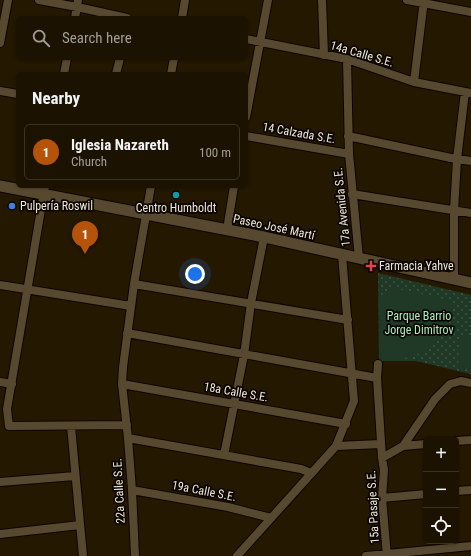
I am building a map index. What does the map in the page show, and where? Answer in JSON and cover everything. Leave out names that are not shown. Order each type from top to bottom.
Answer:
[{"type":"main road","name":"Paseo José Martí","points":[[0,186],[16,187]]},
{"type":"main road","name":"Paseo José Martí","points":[[22,188],[44,190],[146,214],[264,237],[471,283]]},
{"type":"street","points":[[0,43],[8,0]]},
{"type":"street","points":[[39,0],[77,3],[120,16]]},
{"type":"street","points":[[182,16],[185,0]]},
{"type":"street","points":[[248,106],[268,0]]},
{"type":"street","points":[[322,0],[324,55]]},
{"type":"street","points":[[407,0],[471,12]]},
{"type":"street","points":[[414,82],[424,2]]},
{"type":"street","points":[[75,16],[77,3]]},
{"type":"street","name":"14a Calle S.E.","points":[[248,40],[347,59],[414,82],[469,92]]},
{"type":"street","name":"17a Avenida S.E.","points":[[347,59],[349,154],[359,258]]},
{"type":"street","points":[[64,72],[67,60]]},
{"type":"street","points":[[116,72],[120,60]]},
{"type":"street","points":[[171,72],[174,60]]},
{"type":"street","points":[[0,91],[16,94]]},
{"type":"street","points":[[454,280],[454,211],[457,159],[469,92]]},
{"type":"street","name":"14 Calzada S.E.","points":[[248,136],[349,154]]},
{"type":"street","points":[[348,136],[471,161]]},
{"type":"street","name":"22a Calle S.E.","points":[[135,556],[132,490],[122,384],[134,284],[151,188]]},
{"type":"street","points":[[227,230],[234,188]]},
{"type":"street","points":[[44,190],[7,409],[9,426],[127,426]]},
{"type":"street","points":[[352,194],[471,213]]},
{"type":"street","points":[[224,455],[233,403],[244,355],[251,303],[264,237]]},
{"type":"street","points":[[237,556],[336,446],[346,424],[354,401],[342,255]]},
{"type":"street","points":[[134,284],[348,320]]},
{"type":"street","points":[[0,285],[131,306]]},
{"type":"street","points":[[128,333],[377,378]]},
{"type":"street","name":"15a Pasaje S.E.","points":[[378,364],[377,378],[384,470],[382,498],[387,555]]},
{"type":"street","points":[[403,446],[435,399],[450,384],[461,381],[471,384]]},
{"type":"street","points":[[0,382],[12,384]]},
{"type":"street","name":"18a Calle S.E.","points":[[122,384],[346,424]]},
{"type":"street","points":[[71,426],[83,556]]},
{"type":"street","points":[[128,438],[301,469],[311,473]]},
{"type":"street","points":[[459,441],[471,440]]},
{"type":"street","points":[[336,446],[382,444]]},
{"type":"street","points":[[382,458],[403,446],[423,444]]},
{"type":"street","points":[[0,482],[75,476]]},
{"type":"street","name":"19a Calle S.E.","points":[[132,490],[228,507],[271,518]]},
{"type":"street","points":[[459,491],[471,490]]},
{"type":"street","points":[[382,498],[423,494]]},
{"type":"street","points":[[0,534],[80,525]]},
{"type":"street","points":[[366,556],[471,546]]},
{"type":"green space","name":"Parque Barrio Jorge Dimitrov","points":[[378,273],[471,295],[471,374],[416,361],[379,361]]},
{"type":"green space","points":[[393,288],[453,301],[453,311],[439,336],[426,349],[410,357],[381,360],[378,297]]},
{"type":"green space","points":[[459,336],[471,336],[471,368],[458,368]]},
{"type":"place","name":"Centro Humboldt","points":[[176,195]]},
{"type":"place","name":"Pulpería Roswil","points":[[12,206]]},
{"type":"place","name":"Iglesia Nazareth","points":[[85,254]]},
{"type":"place","name":"Farmacia Yahve","points":[[371,266]]}]
